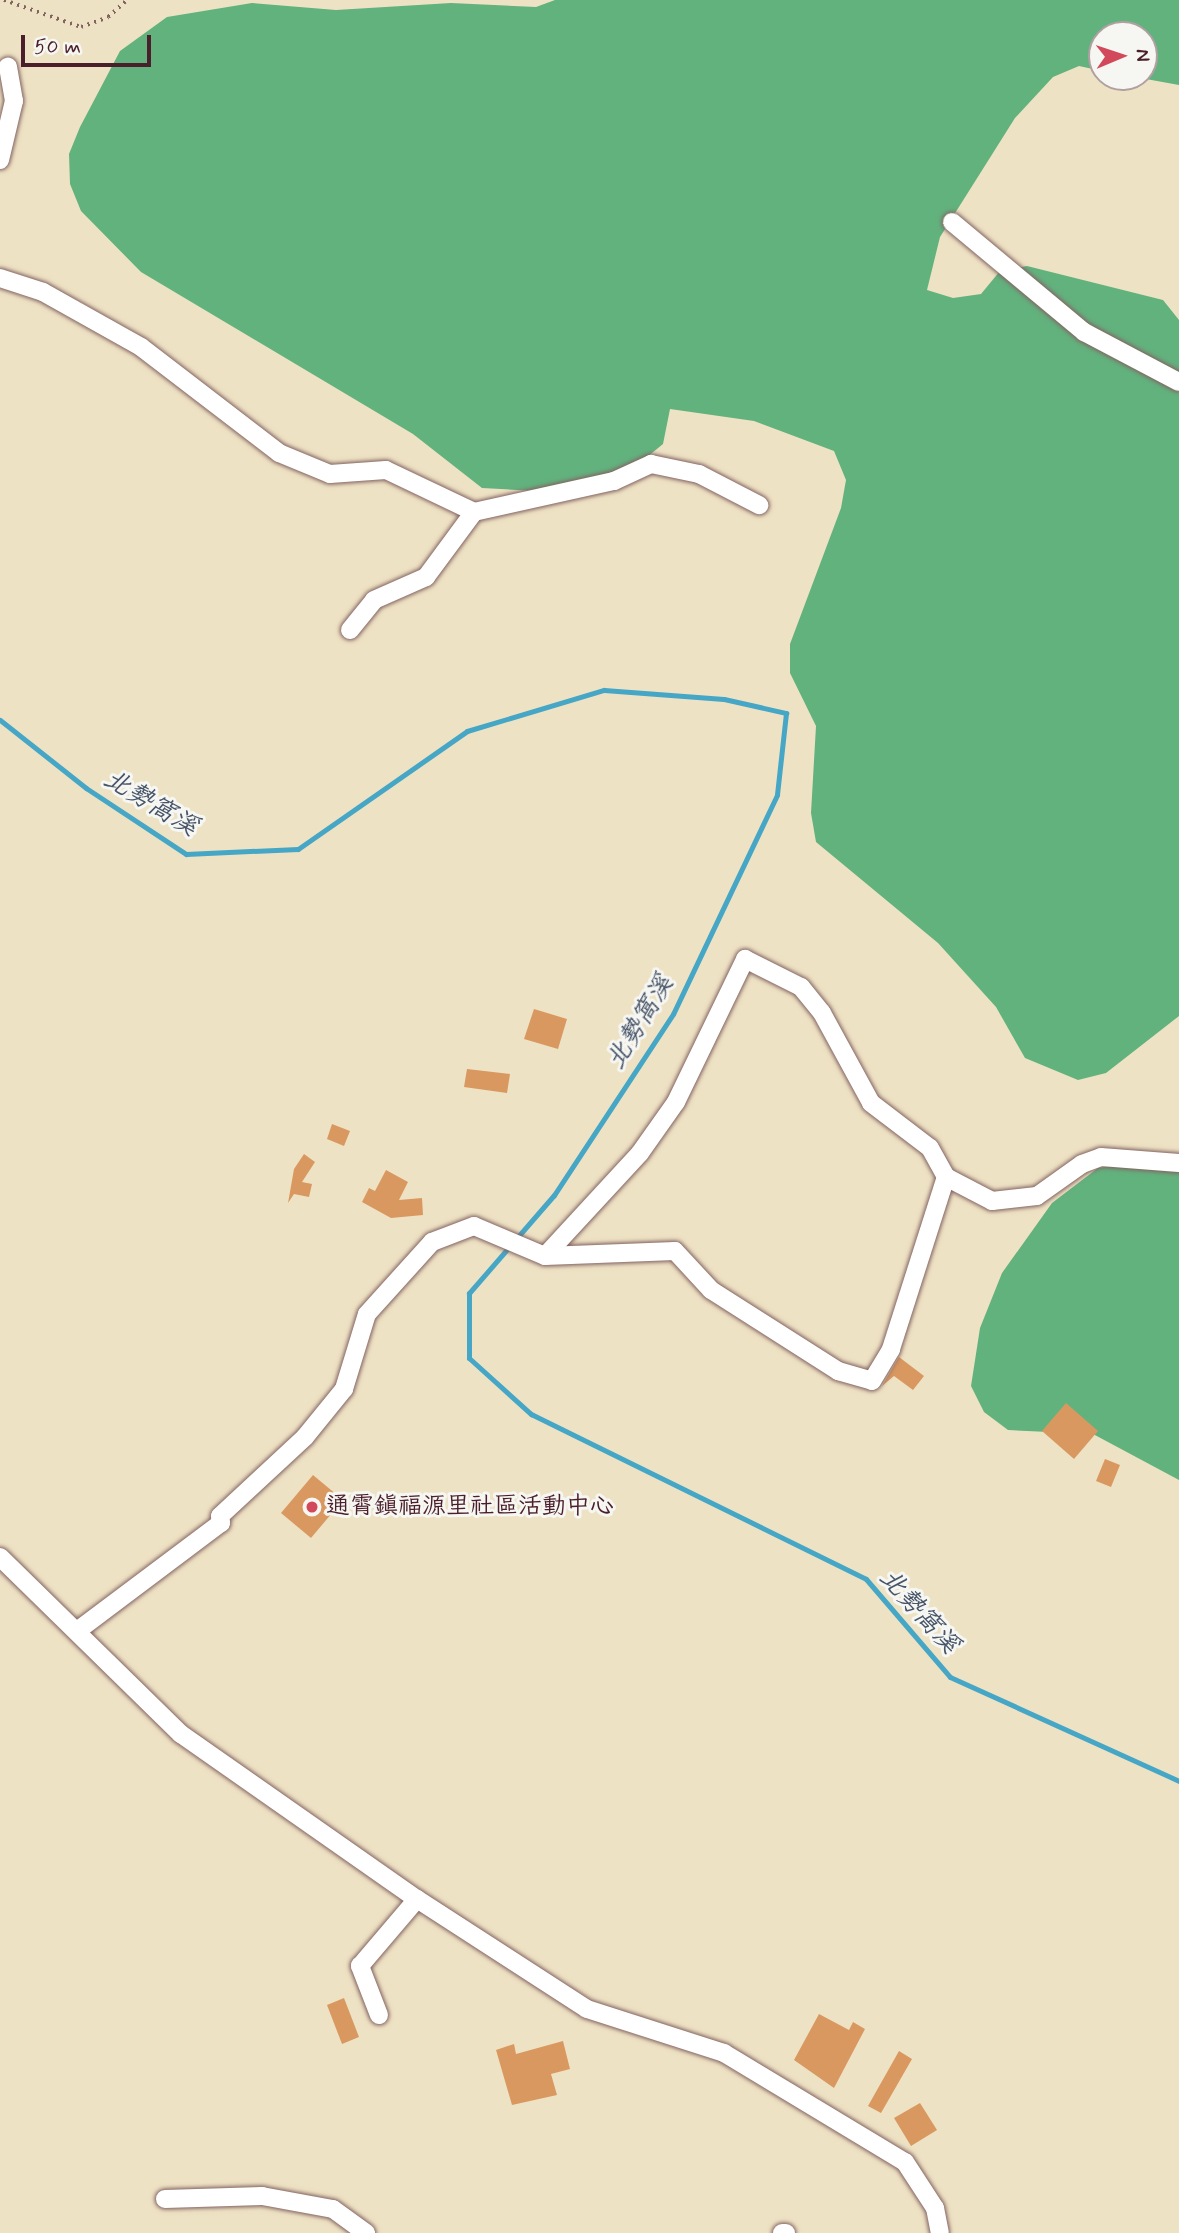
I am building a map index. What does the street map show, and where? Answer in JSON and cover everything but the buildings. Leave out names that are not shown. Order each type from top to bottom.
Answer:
[{"type":"street","points":[[0,160],[14,101],[8,67]]},
{"type":"street","points":[[952,222],[1084,332],[1179,382]]},
{"type":"street","points":[[0,278],[43,292],[141,347],[279,453],[330,474],[386,470],[474,512],[614,481],[651,464],[699,474],[759,505]]},
{"type":"street","points":[[350,630],[374,600],[426,577],[474,512]]},
{"type":"street","points":[[545,1256],[640,1153],[676,1101],[745,959],[801,987],[822,1013],[871,1102],[930,1148],[946,1177],[992,1200],[1037,1196],[1082,1164],[1101,1157],[1179,1163]]},
{"type":"street","points":[[77,1631],[221,1523],[219,1516],[305,1437],[344,1389],[367,1314],[432,1242],[474,1226],[522,1250],[545,1256],[675,1251],[711,1290],[838,1371],[872,1381],[891,1349],[946,1177]]},
{"type":"street","points":[[0,1557],[181,1734],[416,1899],[587,2009],[724,2053],[905,2162],[935,2208],[940,2233]]},
{"type":"street","points":[[379,2015],[360,1966],[416,1899]]},
{"type":"street","points":[[165,2199],[262,2196],[333,2209],[366,2233]]},
{"type":"path","points":[[4,0],[81,27],[108,17],[127,0]]},
{"type":"green space","points":[[555,0],[1179,0],[1179,85],[1158,81],[1158,21],[1088,21],[1088,68],[1079,66],[1053,77],[1015,118],[940,237],[927,290],[953,298],[981,294],[1000,271],[1027,266],[1163,300],[1179,320],[1179,1016],[1106,1073],[1078,1080],[1025,1058],[996,1007],[938,943],[816,842],[811,813],[816,726],[790,673],[790,644],[841,508],[846,480],[834,451],[754,421],[670,409],[663,444],[620,479],[536,491],[482,488],[413,434],[141,272],[81,211],[70,184],[69,154],[80,127],[120,51],[167,17],[252,3],[336,10],[451,3],[536,7]]},
{"type":"green space","points":[[1127,1164],[1179,1169],[1179,1480],[1093,1434],[1008,1430],[984,1412],[971,1386],[980,1328],[1002,1273],[1052,1203],[1098,1168]]},
{"type":"waterway","name":"北勢窩溪","points":[[0,720],[86,788],[186,854],[298,849],[467,731],[604,690],[724,699],[786,713],[777,795],[673,1014],[554,1195],[469,1293],[469,1358],[531,1414],[866,1579],[950,1677],[1179,1781]]},
{"type":"place","name":"通霄鎮福源里社區活動中心","points":[[312,1507]]}]
